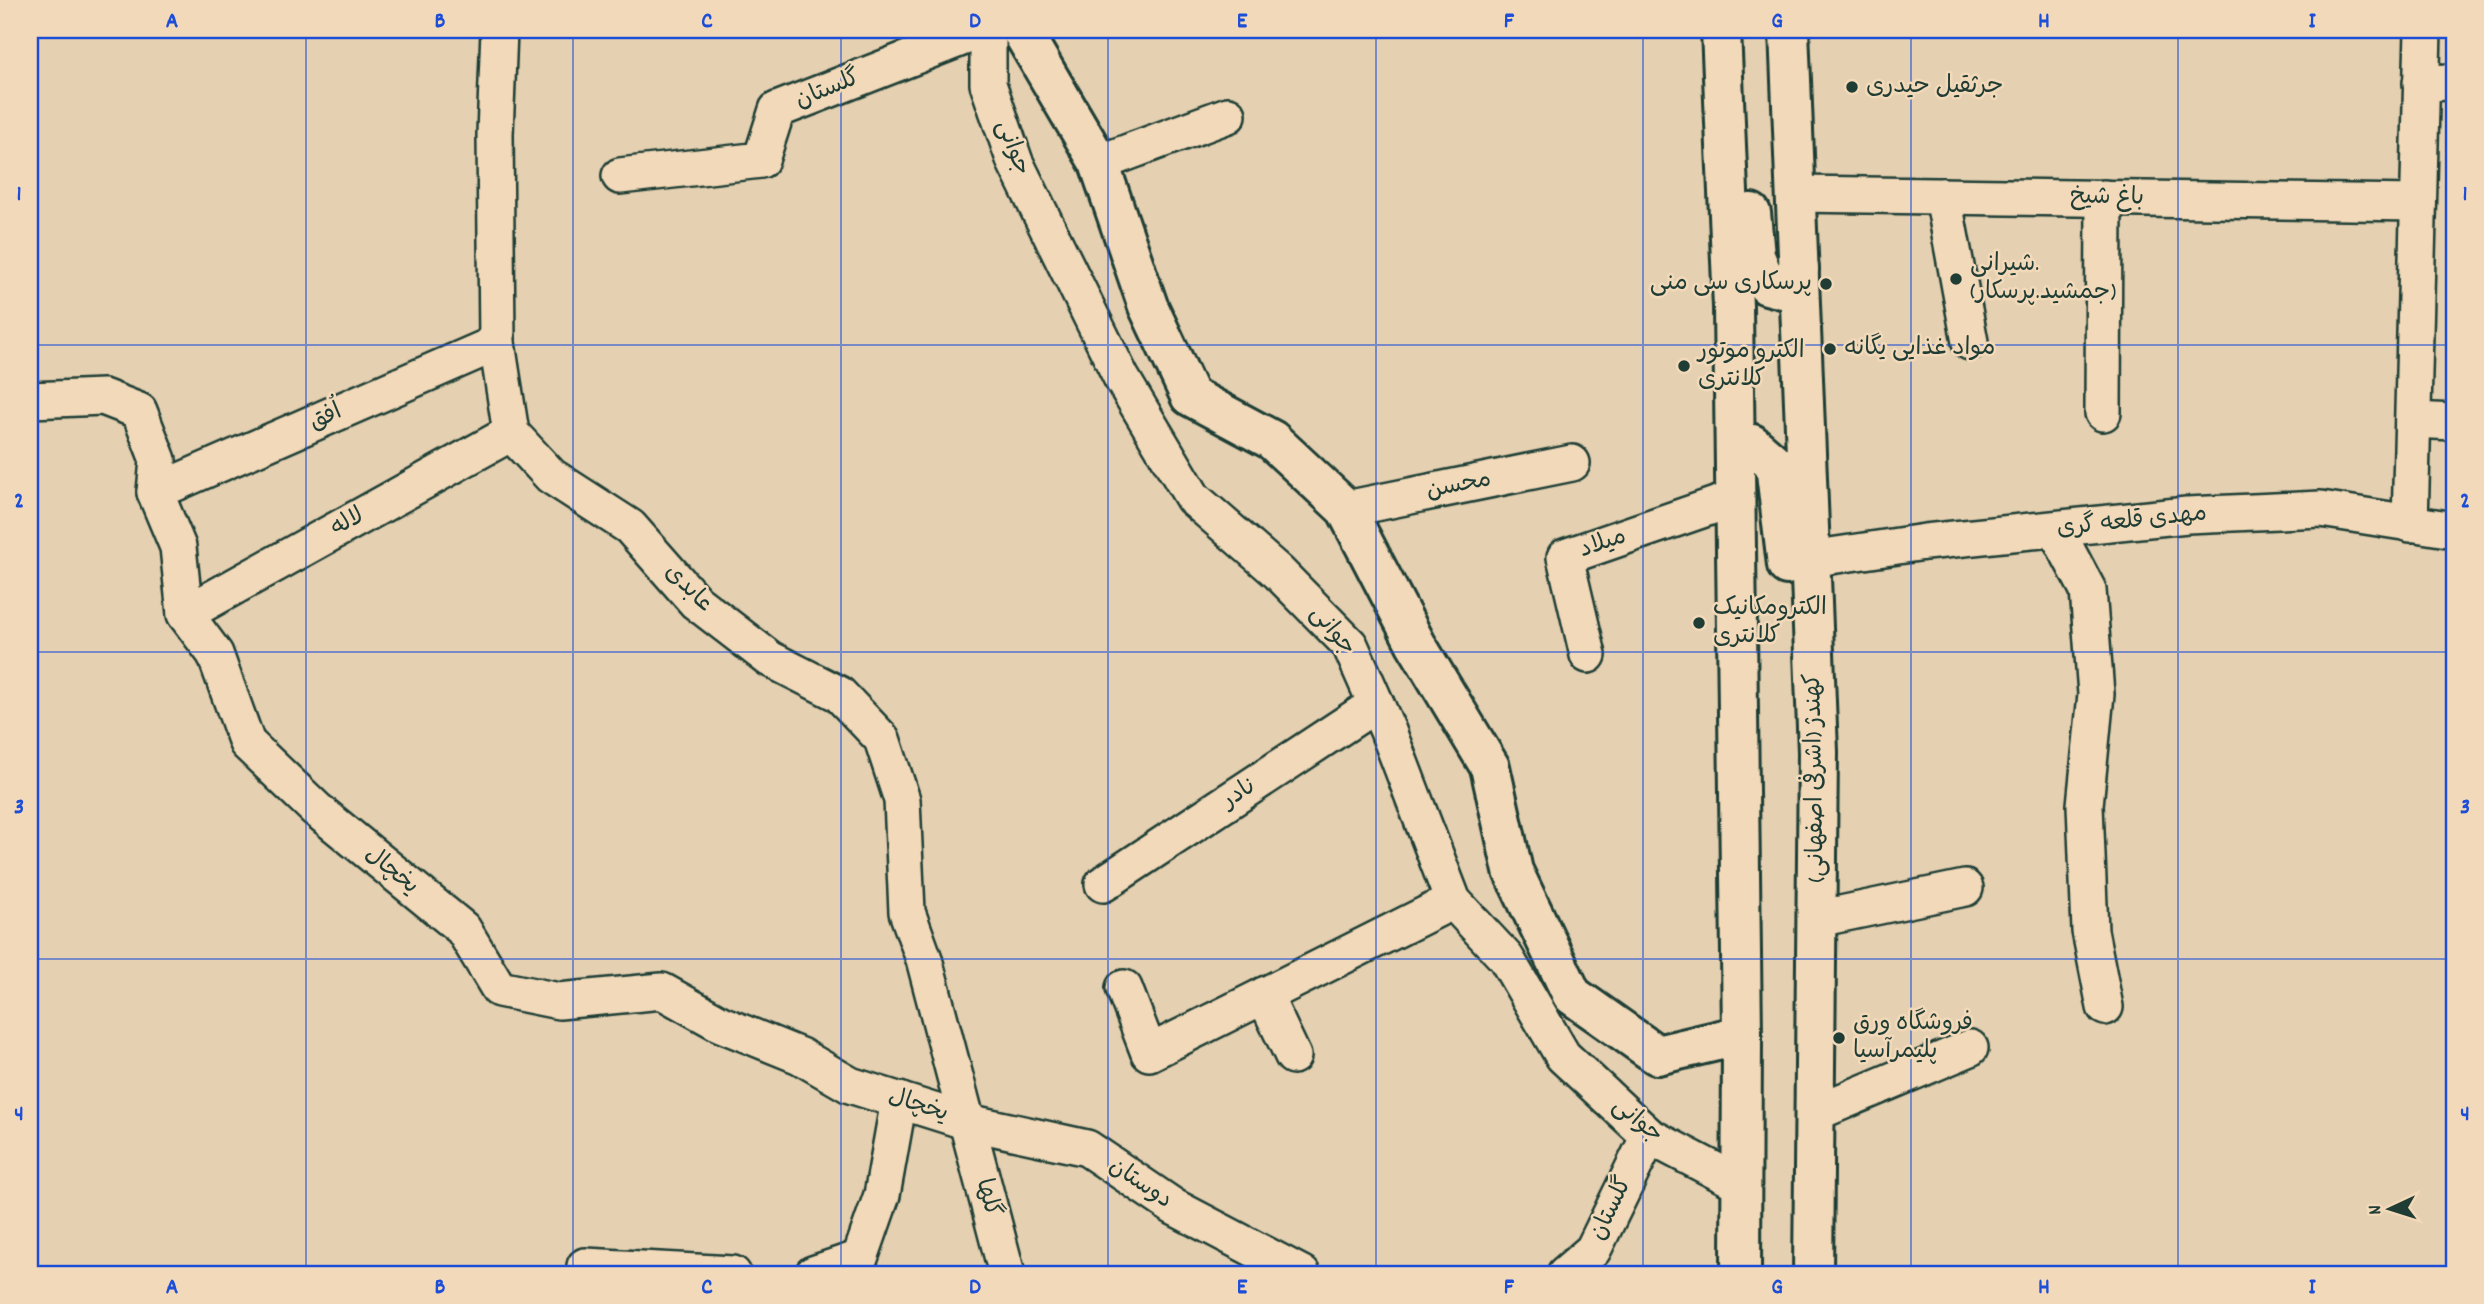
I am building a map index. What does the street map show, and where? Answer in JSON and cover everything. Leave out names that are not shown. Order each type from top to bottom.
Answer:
[{"type":"main road","points":[[1021,30],[1099,163],[1148,306],[1190,396],[1272,440],[1346,509],[1416,644],[1490,767],[1513,871],[1572,995],[1657,1055],[1742,1035]]},
{"type":"main road","points":[[1721,30],[1733,307],[1742,1035],[1741,1274]]},
{"type":"main road","name":"کهندژ (اشرفی اصفهانی)","points":[[1790,30],[1817,725],[1813,1274]]},
{"type":"main road","points":[[1723,82],[1747,158],[1755,256],[1766,285],[1782,289],[1799,269]]},
{"type":"main road","points":[[1735,449],[1752,444],[1775,464],[1790,595],[1817,725]]},
{"type":"street","points":[[499,30],[495,134],[497,343],[511,433]]},
{"type":"street","name":"گلستان","points":[[620,176],[761,160],[777,110],[982,30]]},
{"type":"street","name":"جوانی","points":[[989,30],[988,83],[1015,162],[1121,377],[1194,498],[1278,572],[1350,645],[1453,901],[1506,958],[1563,1056],[1649,1136],[1741,1184]]},
{"type":"street","points":[[2410,524],[2418,203],[2438,82],[2423,30]]},
{"type":"street","points":[[1099,163],[1228,115]]},
{"type":"street","name":"باغ شیخ","points":[[1796,194],[2418,203]]},
{"type":"street","points":[[1942,196],[1969,342]]},
{"type":"street","points":[[2104,198],[2104,413]]},
{"type":"street","name":"اُفق","points":[[155,492],[497,343]]},
{"type":"street","points":[[30,400],[103,397],[139,411],[158,460],[155,492],[178,547],[185,614]]},
{"type":"street","points":[[2413,420],[2454,422]]},
{"type":"street","name":"لاله","points":[[185,614],[511,433]]},
{"type":"street","name":"عابدی","points":[[511,433],[551,476],[630,527],[696,602],[769,659],[839,694],[882,739],[902,800],[907,912],[924,959],[968,1122]]},
{"type":"street","name":"محسن","points":[[1346,509],[1572,463]]},
{"type":"street","name":"میلاد","points":[[1588,655],[1565,557],[1736,498]]},
{"type":"street","name":"مهدی قلعه گری","points":[[1810,559],[1925,542],[2187,515],[2321,509],[2454,530]]},
{"type":"street","points":[[2056,530],[2088,590],[2095,694],[2085,819],[2090,931],[2105,1007]]},
{"type":"street","name":"یخچال","points":[[185,614],[215,654],[247,743],[316,809],[463,929],[499,989],[559,1001],[662,991],[721,1024],[800,1056],[850,1084],[968,1122]]},
{"type":"street","name":"نادر","points":[[1103,884],[1376,704]]},
{"type":"street","points":[[1817,919],[1965,888]]},
{"type":"street","points":[[1124,988],[1149,1053],[1453,901]]},
{"type":"street","points":[[1264,995],[1293,1056]]},
{"type":"street","points":[[1815,1113],[1970,1048]]},
{"type":"street","points":[[813,1274],[860,1258],[882,1195],[899,1100]]},
{"type":"street","name":"گلها","points":[[968,1122],[1007,1274]]},
{"type":"street","name":"دوستان","points":[[968,1122],[1087,1148],[1174,1207],[1302,1274]]},
{"type":"street","name":"گلستان","points":[[1565,1274],[1593,1250],[1649,1136]]},
{"type":"street","points":[[587,1274],[585,1266],[733,1274]]},
{"type":"place","name":"جرثقیل حیدری","points":[[1852,87]]},
{"type":"place","name":"شیرانی. (جمشید.پرسکار)","points":[[1956,279]]},
{"type":"place","name":"پرسکاری سی منی","points":[[1826,284]]},
{"type":"place","name":"مواد غذایی یگانه","points":[[1830,349]]},
{"type":"place","name":"الکترو موتور کلانتری","points":[[1684,366]]},
{"type":"place","name":"الکترومکانیک کلانتری","points":[[1699,623]]},
{"type":"place","name":"فروشگاه ورق پلیمرآسیا","points":[[1839,1038]]}]
